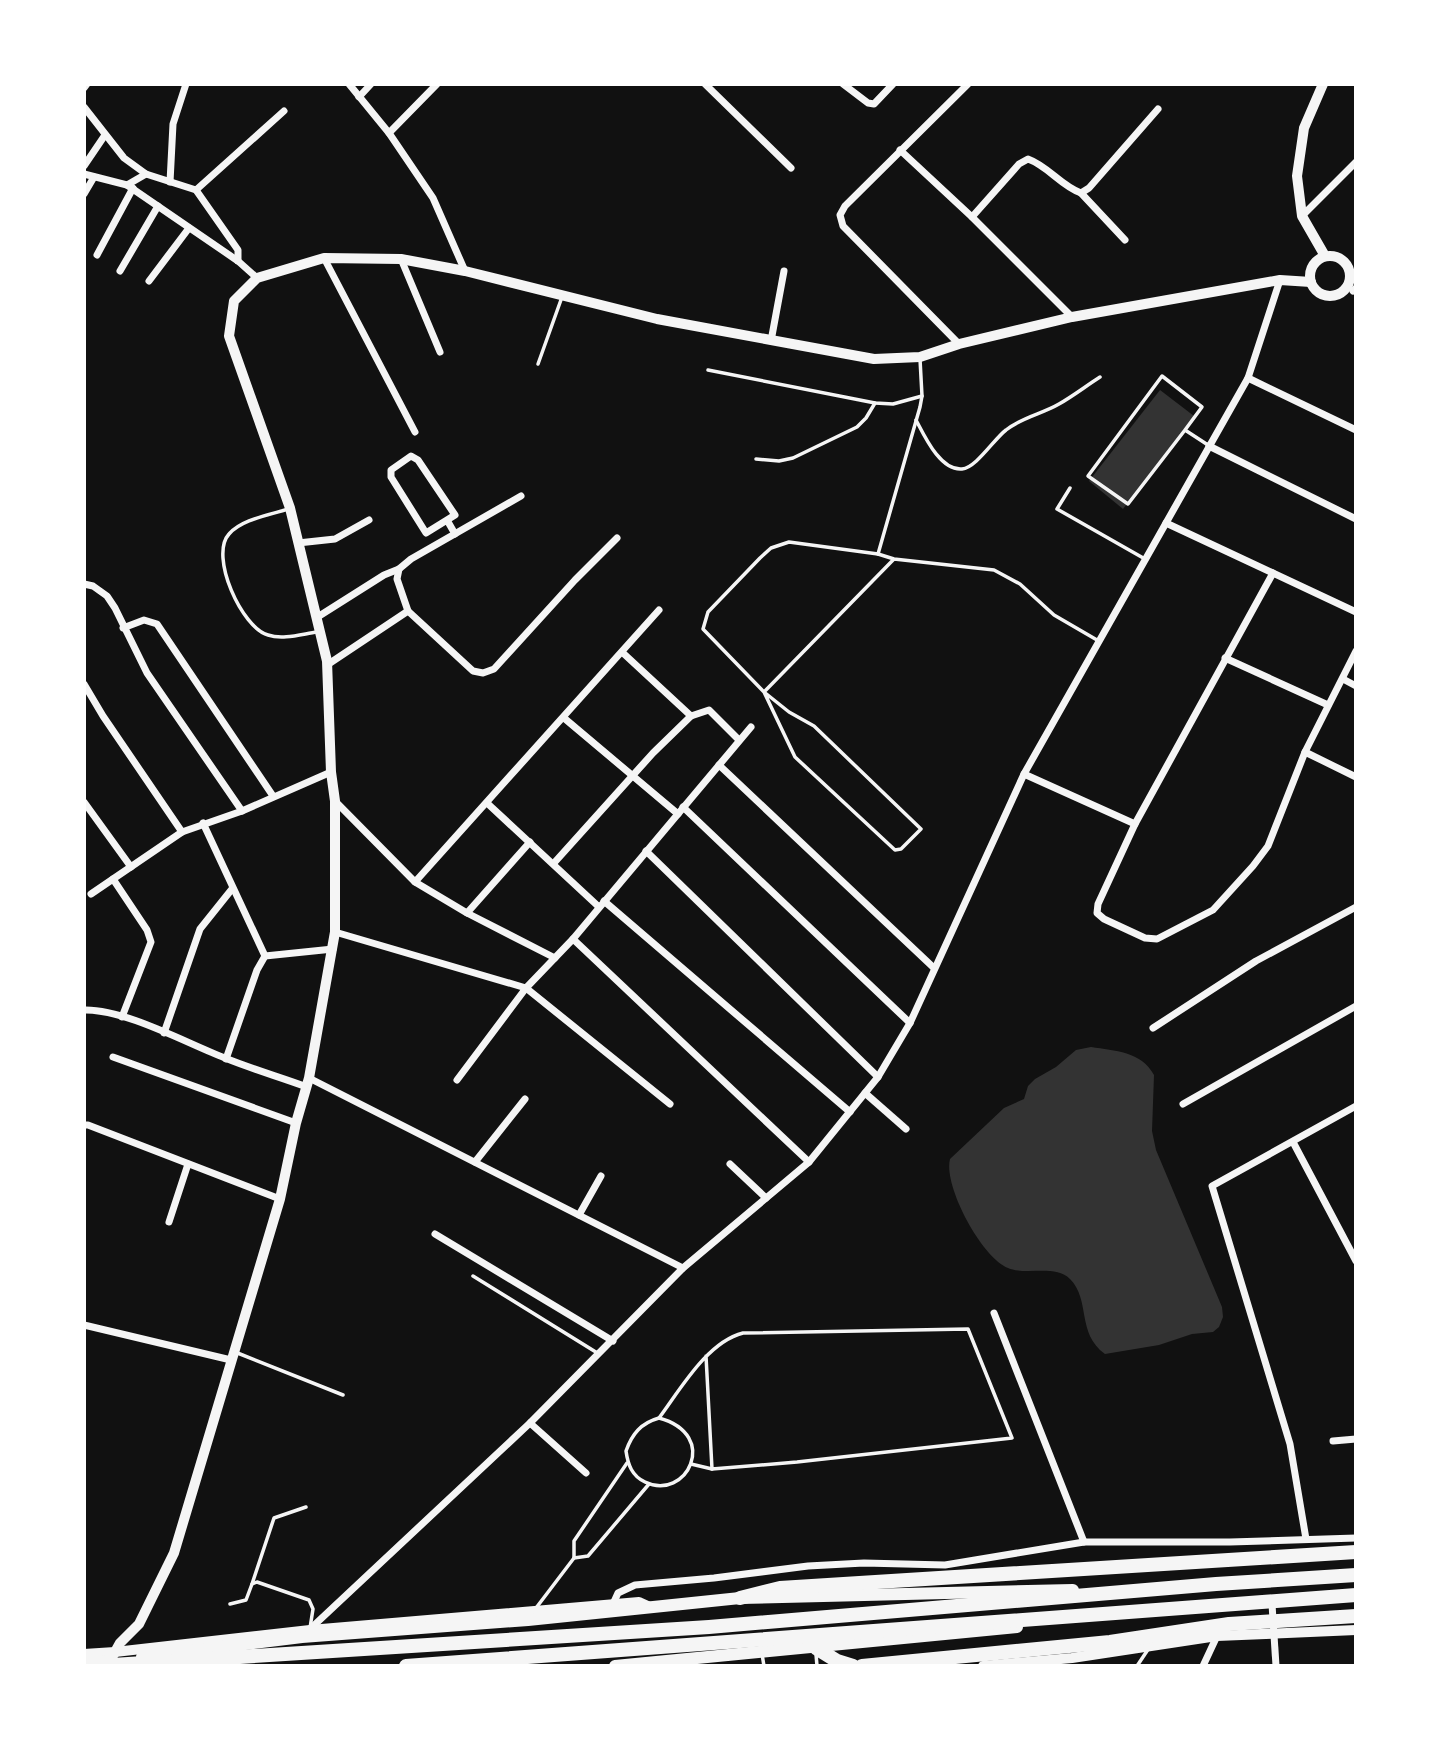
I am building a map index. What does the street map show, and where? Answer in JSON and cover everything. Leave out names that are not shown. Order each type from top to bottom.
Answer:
[{"type":"highway","points":[[740,1598],[780,1588],[1356,1552]]},
{"type":"highway","points":[[107,1660],[709,1627],[1356,1573]]},
{"type":"highway","points":[[406,1666],[1356,1597]]},
{"type":"highway","points":[[862,1666],[1142,1638],[1229,1624],[1356,1616]]},
{"type":"highway","points":[[816,1648],[837,1661],[853,1666]]},
{"type":"main road","points":[[84,1662],[306,1633],[740,1598],[1101,1589],[1356,1573]]},
{"type":"main road","points":[[615,1666],[763,1659],[816,1648],[1067,1622],[1356,1597]]},
{"type":"street","points":[[170,182],[173,124],[186,84]]},
{"type":"street","points":[[349,84],[389,133],[433,198],[466,271]]},
{"type":"street","points":[[359,97],[371,84]]},
{"type":"street","points":[[389,133],[437,84]]},
{"type":"street","points":[[705,84],[791,168]]},
{"type":"street","points":[[843,84],[868,103],[874,104],[893,84]]},
{"type":"street","points":[[959,344],[843,226],[841,215],[845,206],[968,84]]},
{"type":"street","points":[[1323,84],[1304,128],[1297,176],[1301,216],[1325,256]]},
{"type":"street","points":[[84,107],[124,158],[146,174],[195,190],[238,250],[238,261]]},
{"type":"street","points":[[1081,192],[1090,188],[1158,109]]},
{"type":"street","points":[[195,190],[284,111]]},
{"type":"street","points":[[84,166],[105,135]]},
{"type":"street","points":[[900,150],[1072,317]]},
{"type":"street","points":[[972,217],[1018,164],[1028,159],[1039,163],[1071,189],[1081,192],[1125,240]]},
{"type":"street","points":[[1301,216],[1356,162]]},
{"type":"street","points":[[84,174],[130,186],[238,261],[257,278]]},
{"type":"street","points":[[97,255],[130,186],[146,174]]},
{"type":"street","points":[[84,194],[94,177]]},
{"type":"street","points":[[120,271],[158,206]]},
{"type":"street","points":[[149,281],[190,228]]},
{"type":"street","points":[[1325,256],[1337,257],[1347,265],[1353,290],[1328,295],[1315,289],[1311,282],[1314,264],[1325,256]]},
{"type":"street","points":[[84,1654],[107,1660],[139,1624],[174,1553],[279,1199],[308,1082],[335,932],[335,801],[331,772],[327,665],[290,508],[229,336],[234,301],[257,278],[324,258],[401,259],[466,271],[657,319],[874,359],[920,357],[959,344],[1072,317],[1280,279],[1311,282]]},
{"type":"street","points":[[324,258],[415,432]]},
{"type":"street","points":[[401,259],[440,352]]},
{"type":"street","points":[[771,341],[784,271]]},
{"type":"street","points":[[306,1633],[530,1423],[683,1268],[809,1162],[878,1077],[910,1023],[1024,774],[1248,378],[1280,279]]},
{"type":"street","points":[[1248,378],[1356,430]]},
{"type":"street","points":[[1209,446],[1356,519]]},
{"type":"street","points":[[411,456],[418,460],[455,515],[447,520],[426,533],[391,477],[391,470],[411,456]]},
{"type":"street","points":[[316,618],[384,575],[399,569],[411,559],[521,496]]},
{"type":"street","points":[[298,543],[335,539],[369,520]]},
{"type":"street","points":[[447,520],[455,534]]},
{"type":"street","points":[[1166,523],[1356,612]]},
{"type":"street","points":[[399,569],[397,579],[408,611],[472,671],[482,673],[494,669],[617,538]]},
{"type":"street","points":[[1273,573],[1135,824],[1098,904],[1097,913],[1144,938],[1157,939],[1213,910],[1268,846],[1305,752],[1356,651]]},
{"type":"street","points":[[84,584],[93,586],[107,596],[147,673],[242,811]]},
{"type":"street","points":[[415,882],[659,610]]},
{"type":"street","points":[[327,665],[408,611]]},
{"type":"street","points":[[123,628],[144,620],[158,624],[273,796]]},
{"type":"street","points":[[623,653],[691,716]]},
{"type":"street","points":[[1225,658],[1328,705]]},
{"type":"street","points":[[1343,679],[1356,686]]},
{"type":"street","points":[[84,684],[182,832]]},
{"type":"street","points":[[554,863],[691,716],[709,710],[739,740]]},
{"type":"street","points":[[564,718],[678,814]]},
{"type":"street","points":[[457,1080],[526,988],[573,939],[751,727]]},
{"type":"street","points":[[1305,752],[1356,777]]},
{"type":"street","points":[[719,765],[934,968]]},
{"type":"street","points":[[91,894],[182,832],[242,811],[331,772]]},
{"type":"street","points":[[1024,774],[1135,824]]},
{"type":"street","points":[[335,801],[415,882],[467,913],[555,958]]},
{"type":"street","points":[[84,802],[131,867]]},
{"type":"street","points":[[487,803],[601,904],[850,1112]]},
{"type":"street","points":[[684,807],[910,1023]]},
{"type":"street","points":[[203,823],[265,956]]},
{"type":"street","points":[[467,913],[530,842]]},
{"type":"street","points":[[646,851],[878,1077]]},
{"type":"street","points":[[113,879],[147,930],[151,942],[122,1017]]},
{"type":"street","points":[[164,1033],[200,929],[232,889]]},
{"type":"street","points":[[1153,1028],[1256,961],[1356,907]]},
{"type":"street","points":[[335,932],[526,988],[670,1104]]},
{"type":"street","points":[[573,939],[809,1162]]},
{"type":"street","points":[[265,956],[333,948]]},
{"type":"street","points":[[226,1059],[257,970],[265,956]]},
{"type":"street","points":[[1183,1104],[1356,1006]]},
{"type":"street","points":[[84,1010],[100,1010],[122,1017],[226,1059],[308,1082],[475,1162],[683,1268]]},
{"type":"street","points":[[113,1057],[296,1123]]},
{"type":"street","points":[[865,1093],[906,1129]]},
{"type":"street","points":[[475,1162],[525,1100]]},
{"type":"street","points":[[1306,1539],[1290,1444],[1212,1186],[1356,1107]]},
{"type":"street","points":[[84,1125],[279,1199]]},
{"type":"street","points":[[1293,1142],[1356,1261]]},
{"type":"street","points":[[169,1222],[188,1164]]},
{"type":"street","points":[[730,1164],[766,1198]]},
{"type":"street","points":[[579,1215],[601,1176]]},
{"type":"street","points":[[435,1234],[613,1341]]},
{"type":"street","points":[[994,1313],[1084,1542]]},
{"type":"street","points":[[84,1325],[232,1355]]},
{"type":"street","points":[[530,1423],[586,1473]]},
{"type":"street","points":[[1333,1441],[1356,1439]]},
{"type":"street","points":[[614,1604],[618,1593],[635,1585],[808,1566],[864,1563],[945,1565],[1084,1542],[1356,1538]]},
{"type":"street","points":[[531,1615],[642,1602],[650,1607]]},
{"type":"street","points":[[1272,1604],[1276,1666]]},
{"type":"street","points":[[1203,1666],[1217,1636],[1213,1610]]},
{"type":"street","points":[[984,1666],[1068,1662],[1217,1636],[1356,1630]]},
{"type":"lane","points":[[538,364],[563,295]]},
{"type":"lane","points":[[878,554],[922,396],[920,357]]},
{"type":"lane","points":[[708,370],[875,403],[893,404],[922,396]]},
{"type":"lane","points":[[1162,376],[1202,407],[1185,430],[1128,504],[1088,476],[1162,376]]},
{"type":"lane","points":[[916,420],[934,452],[954,468],[962,470],[974,465],[994,441],[1015,424],[1057,405],[1100,377]]},
{"type":"lane","points":[[756,459],[779,461],[793,458],[857,427],[875,403]]},
{"type":"lane","points":[[1185,430],[1209,446]]},
{"type":"lane","points":[[1070,488],[1057,509],[1145,559]]},
{"type":"lane","points":[[290,508],[236,526],[226,536],[223,547],[225,564],[234,595],[255,629],[269,636],[319,631]]},
{"type":"lane","points":[[764,692],[796,757],[895,850],[901,849],[921,828],[814,726],[789,712],[764,692],[703,629],[708,612],[760,558],[771,548],[789,542],[878,554],[894,559],[993,570],[1020,584],[1054,615],[1099,641]]},
{"type":"lane","points":[[764,692],[894,559]]},
{"type":"lane","points":[[473,1276],[600,1354]]},
{"type":"lane","points":[[659,1418],[682,1427],[693,1446],[691,1464],[683,1477],[674,1483],[657,1486],[640,1479],[627,1462],[626,1451],[635,1433],[643,1425],[659,1418],[706,1356],[725,1340],[743,1333],[968,1329],[1012,1438],[712,1469],[691,1464]]},
{"type":"lane","points":[[232,1355],[342,1395]]},
{"type":"lane","points":[[706,1356],[712,1469]]},
{"type":"lane","points":[[531,1615],[574,1558],[574,1541],[627,1462]]},
{"type":"lane","points":[[574,1558],[588,1556],[649,1484]]},
{"type":"lane","points":[[230,1604],[246,1600],[274,1518],[306,1507]]},
{"type":"lane","points":[[252,1584],[257,1582],[309,1600],[313,1609],[306,1633]]},
{"type":"lane","points":[[1137,1666],[1150,1646]]},
{"type":"lane","points":[[816,1648],[817,1666]]},
{"type":"shaded area","points":[[1160,390],[1194,416],[1123,509],[1089,481]]},
{"type":"shaded area","points":[[1091,1047],[1135,1057],[1149,1067],[1154,1075],[1152,1131],[1156,1150],[1222,1307],[1223,1317],[1219,1327],[1213,1332],[1192,1334],[1159,1345],[1105,1354],[1090,1336],[1080,1297],[1070,1279],[1057,1272],[1016,1270],[998,1262],[976,1236],[958,1203],[949,1171],[950,1159],[1004,1108],[1024,1099],[1028,1086],[1035,1079],[1056,1067],[1076,1050]]}]
